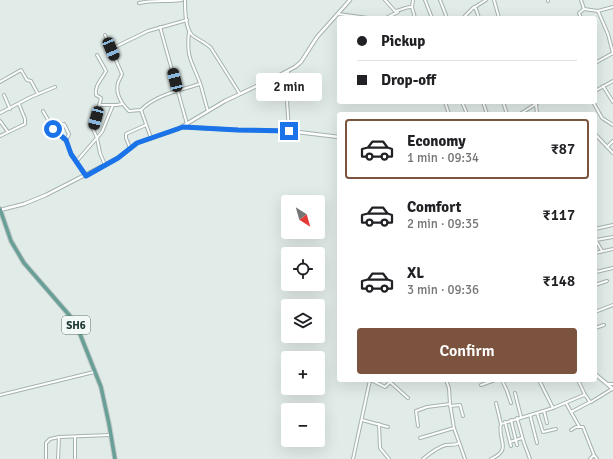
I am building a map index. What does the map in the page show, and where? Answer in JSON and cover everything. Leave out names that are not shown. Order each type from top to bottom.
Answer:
[{"type":"main road","name":"SH6","points":[[0,210],[16,251],[33,275],[73,320],[80,334],[95,371],[106,407],[115,459]]},
{"type":"street","points":[[139,3],[155,0],[182,0]]},
{"type":"street","points":[[185,0],[189,31],[189,56],[200,84],[208,111]]},
{"type":"street","points":[[0,210],[33,201],[86,176],[119,157],[137,143],[183,127],[208,111],[288,71],[300,62],[318,37],[350,0]]},
{"type":"street","points":[[385,0],[395,11],[399,11]]},
{"type":"street","points":[[413,0],[412,7],[414,16]]},
{"type":"street","points":[[427,0],[431,16]]},
{"type":"street","points":[[440,0],[446,16]]},
{"type":"street","points":[[465,16],[474,7],[486,0]]},
{"type":"street","points":[[494,0],[498,16]]},
{"type":"street","points":[[581,0],[584,9]]},
{"type":"street","points":[[390,16],[409,6],[412,7]]},
{"type":"street","points":[[474,7],[478,16]]},
{"type":"street","points":[[580,16],[579,13],[584,9],[598,11],[613,7]]},
{"type":"street","points":[[597,62],[613,53],[608,34],[598,11]]},
{"type":"street","points":[[338,14],[353,16]]},
{"type":"street","points":[[111,49],[148,31],[187,20]]},
{"type":"street","points":[[160,27],[187,124]]},
{"type":"street","points":[[189,31],[211,48],[240,94]]},
{"type":"street","points":[[106,35],[122,74],[118,89],[122,104],[131,112],[142,110],[153,101],[177,91],[200,84]]},
{"type":"street","points":[[97,55],[106,71],[100,78],[95,92],[96,95],[101,98],[93,129],[98,138],[100,153],[106,165]]},
{"type":"street","points":[[0,82],[21,70],[27,80],[32,81],[38,94]]},
{"type":"street","points":[[288,71],[287,108],[289,131]]},
{"type":"street","points":[[597,89],[613,82]]},
{"type":"street","points":[[603,86],[613,102]]},
{"type":"street","points":[[0,114],[38,94],[55,87]]},
{"type":"street","points":[[4,95],[10,109]]},
{"type":"street","points":[[0,136],[22,126],[26,122],[19,104]]},
{"type":"street","points":[[99,105],[122,104]]},
{"type":"street","points":[[523,112],[536,104],[537,112]]},
{"type":"street","points":[[594,104],[602,118],[613,125]]},
{"type":"street","points":[[76,162],[98,138],[104,128],[113,105]]},
{"type":"street","points":[[142,110],[151,138]]},
{"type":"street","points":[[43,111],[53,129],[66,140],[71,154],[86,176]]},
{"type":"street","points":[[0,121],[8,132]]},
{"type":"street","points":[[53,129],[64,124],[69,134],[66,140]]},
{"type":"street","points":[[130,148],[126,134],[146,125]]},
{"type":"street","points":[[183,127],[289,131],[337,137]]},
{"type":"street","points":[[597,136],[613,153]]},
{"type":"street","points":[[607,147],[613,141]]},
{"type":"street","points":[[597,228],[613,224]]},
{"type":"street","points":[[597,240],[613,237]]},
{"type":"street","points":[[597,242],[602,252]]},
{"type":"street","points":[[597,253],[613,249]]},
{"type":"street","points":[[597,272],[613,268]]},
{"type":"street","points":[[597,284],[607,281]]},
{"type":"street","points":[[597,311],[613,305]]},
{"type":"street","points":[[597,327],[604,325]]},
{"type":"street","points":[[0,395],[95,371]]},
{"type":"street","points":[[571,412],[613,389],[597,376]]},
{"type":"street","points":[[353,459],[370,382]]},
{"type":"street","points":[[374,382],[385,388],[390,382],[408,398]]},
{"type":"street","points":[[447,382],[449,388],[454,428],[465,459]]},
{"type":"street","points":[[481,385],[489,382]]},
{"type":"street","points":[[503,382],[511,403]]},
{"type":"street","points":[[540,382],[553,408]]},
{"type":"street","points":[[579,382],[590,402]]},
{"type":"street","points":[[608,384],[613,384]]},
{"type":"street","points":[[515,393],[521,417]]},
{"type":"street","points":[[501,424],[553,408],[585,395]]},
{"type":"street","points":[[491,459],[500,454],[504,448],[501,434],[501,424],[496,403]]},
{"type":"street","points":[[566,403],[579,426],[583,427],[597,459]]},
{"type":"street","points":[[418,426],[416,411],[427,407],[460,404],[463,416]]},
{"type":"street","points":[[544,410],[547,423]]},
{"type":"street","points":[[537,413],[542,432],[556,429]]},
{"type":"street","points":[[530,415],[537,443]]},
{"type":"street","points":[[517,418],[522,438],[530,459]]},
{"type":"street","points":[[361,420],[388,427]]},
{"type":"street","points":[[511,420],[517,444]]},
{"type":"street","points":[[505,422],[511,446]]},
{"type":"street","points":[[378,424],[380,448],[389,459]]},
{"type":"street","points":[[571,430],[579,426]]},
{"type":"street","points":[[420,438],[454,428]]},
{"type":"street","points":[[46,459],[46,443],[48,440],[58,437],[111,434]]},
{"type":"street","points":[[58,437],[58,459]]},
{"type":"street","points":[[75,437],[75,459]]},
{"type":"street","points":[[510,442],[522,438]]},
{"type":"street","points":[[423,459],[438,448],[447,445],[452,446],[459,443]]},
{"type":"street","points":[[590,459],[594,455]]},
{"type":"route","points":[[53,129],[66,140],[73,158],[86,176],[118,158],[137,143],[183,127],[289,131]]}]
